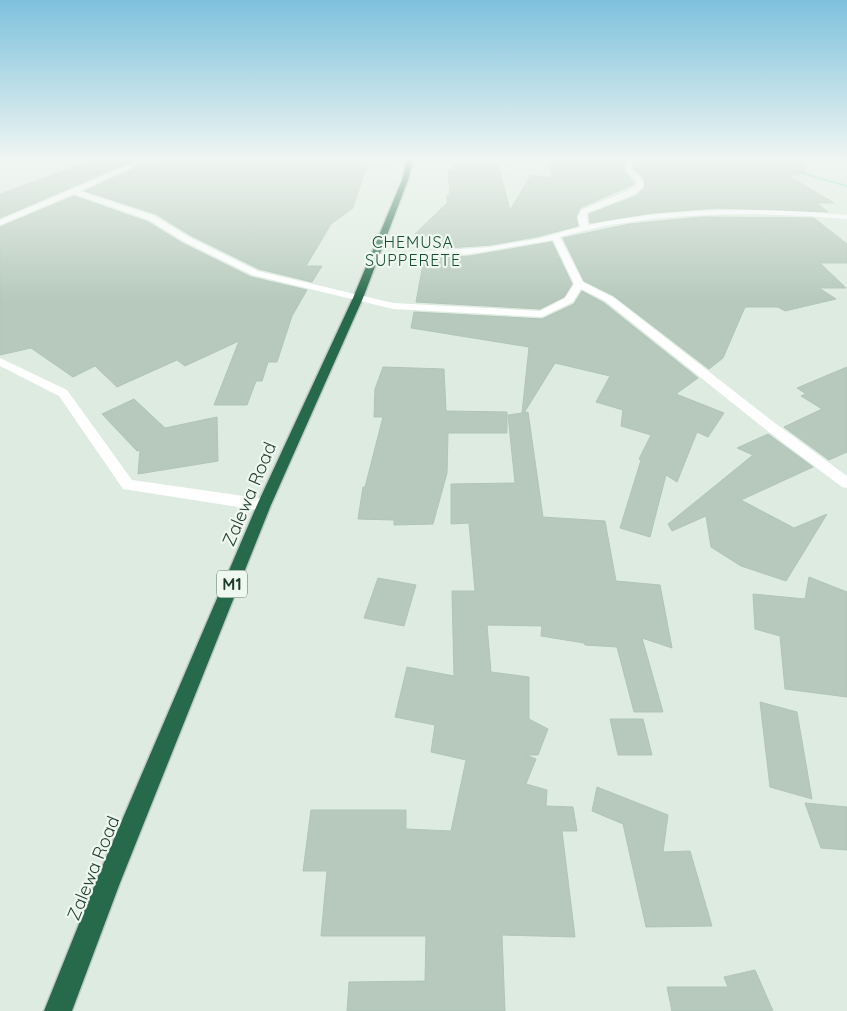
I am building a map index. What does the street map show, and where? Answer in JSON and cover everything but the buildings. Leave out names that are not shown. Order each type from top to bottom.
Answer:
[{"type":"highway","name":"Zalewa Road","points":[[58,1011],[108,883],[264,505],[358,298],[394,207]]},
{"type":"street","points":[[0,223],[37,207]]},
{"type":"street","points":[[121,207],[152,218],[186,239],[255,273],[315,285],[393,306],[542,314],[569,300],[579,284]]},
{"type":"street","points":[[585,229],[582,218],[584,212],[596,207]]},
{"type":"street","points":[[373,258],[420,256],[496,248],[585,229],[714,213],[847,216]]},
{"type":"street","points":[[555,236],[579,284],[608,299],[770,426],[847,483]]},
{"type":"street","points":[[0,360],[63,393],[128,484],[264,505]]},
{"type":"district","name":"CHEMUSA SUPPERETE","points":[[413,251]]}]
